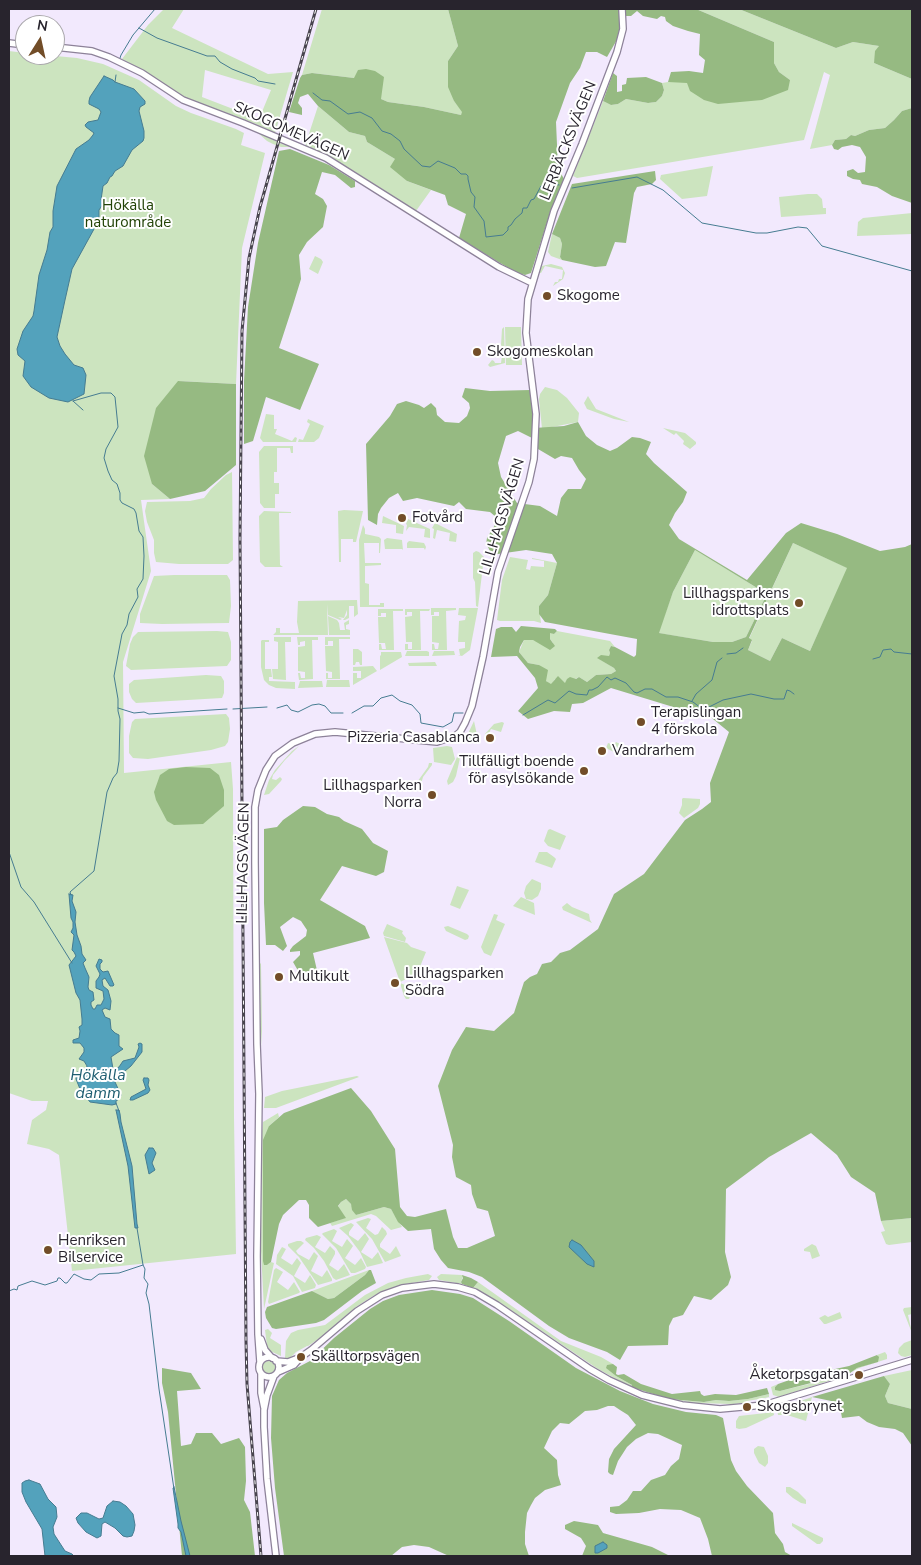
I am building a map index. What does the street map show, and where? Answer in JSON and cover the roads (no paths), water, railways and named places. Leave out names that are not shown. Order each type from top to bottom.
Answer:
[{"type":"street","name":"LERBÄCKSVÄGEN","points":[[532,283],[554,211],[617,52],[623,29],[622,9]]},
{"type":"street","name":"SKOGOMEVÄGEN","points":[[65,48],[92,51],[114,59],[142,73],[183,100],[326,158],[499,267],[532,283]]},
{"type":"street","name":"LILLHAGSVÄGEN","points":[[276,1556],[267,1479],[264,1410],[259,1368],[256,1221],[259,1094],[255,830],[255,807],[258,790],[266,770],[276,756],[292,743],[315,734],[335,732],[437,742],[455,736],[463,728],[469,715],[483,657],[500,565],[529,482],[534,459],[536,414],[526,324],[527,306],[532,283]]},
{"type":"street","points":[[261,1373],[267,1377],[294,1365],[301,1357],[374,1299],[402,1288],[434,1284],[458,1287],[475,1292],[498,1305],[609,1380],[642,1395],[682,1405],[720,1409],[764,1405],[912,1360]]},
{"type":"street","name":"LILLHAGSVÄGEN","points":[[259,1330],[263,1346],[279,1367],[268,1389],[264,1410]]},
{"type":"street","points":[[260,1362],[266,1358],[288,1362],[301,1357]]},
{"type":"water","points":[[104,76],[134,89],[145,101],[145,104],[140,107],[139,111],[144,138],[132,150],[123,166],[115,171],[103,186],[101,200],[105,201],[99,210],[99,220],[72,269],[57,337],[65,354],[74,365],[83,368],[86,375],[84,394],[68,402],[49,398],[31,387],[23,376],[25,361],[18,355],[17,349],[23,331],[33,316],[39,275],[53,227],[53,211],[57,186],[76,149],[89,140],[94,133],[85,125],[88,122],[98,120],[101,112],[89,104],[89,101]]},
{"type":"water","name":"Hökälla damm","points":[[69,894],[73,895],[72,901],[76,912],[77,935],[82,954],[86,960],[83,963],[89,977],[88,987],[93,992],[94,1000],[91,1002],[91,1005],[93,1009],[97,1005],[101,1005],[104,999],[103,991],[96,988],[96,981],[100,974],[96,966],[99,959],[102,960],[100,969],[103,972],[108,971],[114,985],[110,986],[105,978],[102,980],[103,986],[108,990],[111,1001],[110,1010],[105,1008],[102,1010],[105,1017],[110,1019],[111,1029],[119,1035],[119,1046],[123,1049],[111,1057],[113,1069],[119,1067],[123,1061],[135,1058],[139,1047],[138,1044],[142,1044],[142,1052],[115,1082],[121,1095],[116,1104],[112,1105],[90,1102],[80,1089],[76,1079],[77,1072],[83,1073],[87,1066],[84,1061],[79,1059],[84,1052],[84,1048],[80,1043],[73,1043],[73,1040],[79,1038],[79,1027],[82,1025],[82,1019],[80,1000],[76,993],[69,965],[76,956],[72,950],[74,935],[71,932],[73,922]]},
{"type":"water","points":[[144,1078],[149,1080],[150,1090],[148,1093],[130,1100],[131,1097],[146,1089]]},
{"type":"water","points":[[116,1110],[119,1110],[132,1166],[138,1228],[135,1228],[128,1166]]},
{"type":"water","points":[[149,1148],[153,1148],[156,1153],[152,1163],[155,1170],[149,1174],[145,1155]]},
{"type":"water","points":[[572,1240],[581,1245],[594,1261],[594,1267],[587,1264],[569,1247]]},
{"type":"water","points":[[29,1480],[40,1484],[48,1499],[56,1507],[57,1517],[53,1527],[54,1534],[65,1551],[74,1556],[45,1556],[42,1529],[22,1492],[22,1483]]},
{"type":"water","points":[[174,1487],[190,1556],[186,1556],[181,1532],[178,1528]]},
{"type":"water","points":[[113,1501],[120,1502],[133,1514],[135,1525],[132,1536],[123,1536],[105,1522],[102,1524],[101,1536],[97,1538],[86,1532],[78,1523],[76,1518],[81,1513],[87,1513],[99,1519],[103,1518],[107,1506]]},
{"type":"water","points":[[603,1542],[607,1545],[607,1548],[595,1553],[595,1546]]},
{"type":"waterway","points":[[119,61],[133,35],[155,9]]},
{"type":"waterway","points":[[139,28],[157,38],[207,56],[215,56],[220,62],[232,69],[258,81],[275,84]]},
{"type":"waterway","points":[[115,82],[116,75]]},
{"type":"waterway","points":[[313,93],[322,100],[330,101],[348,114],[360,112],[372,118],[382,131],[391,134],[400,141],[404,149],[422,166],[430,167],[438,161],[455,168],[461,174],[466,174],[471,192],[475,197],[474,207],[484,221],[486,237],[503,235],[522,213],[523,208],[527,208],[531,200],[534,199],[541,186],[549,183],[559,185]]},
{"type":"waterway","points":[[572,188],[637,177],[663,190],[702,223],[756,233],[767,233],[798,227],[807,228],[822,246],[912,271]]},
{"type":"waterway","points":[[71,895],[70,892],[94,871],[107,792],[117,773],[120,719],[114,676],[122,634],[127,625],[129,614],[138,597],[137,589],[143,579],[144,556],[143,537],[139,531],[136,513],[134,509],[120,500],[117,484],[112,480],[104,458],[106,449],[118,427],[115,397],[111,393],[101,393],[73,401]]},
{"type":"waterway","points":[[73,401],[83,410]]},
{"type":"waterway","points":[[727,654],[736,653],[743,648]]},
{"type":"waterway","points":[[873,659],[880,657],[883,650],[891,649],[894,652],[912,654]]},
{"type":"waterway","points":[[692,701],[696,694],[712,680],[717,662],[722,658]]},
{"type":"waterway","points":[[523,715],[548,700],[555,703],[569,691],[587,695],[589,690],[598,687],[607,677],[611,680],[615,678],[626,683],[637,693],[645,689],[652,689],[666,697],[678,697],[693,702],[701,708],[707,708],[723,700],[751,694],[774,699],[784,699],[787,690],[794,694]]},
{"type":"waterway","points":[[352,713],[364,706],[373,706],[381,698],[392,695],[400,701],[412,705],[420,714],[421,723],[443,727],[452,722],[454,713],[463,713]]},
{"type":"waterway","points":[[277,708],[287,705],[291,710],[298,712],[312,705],[319,704],[325,706],[331,713],[343,713]]},
{"type":"waterway","points":[[233,709],[267,707]]},
{"type":"waterway","points":[[118,708],[134,713],[144,712],[149,714],[227,709]]},
{"type":"waterway","points":[[9,852],[21,887],[34,902],[72,963]]},
{"type":"waterway","points":[[116,1103],[119,1111]]},
{"type":"waterway","points":[[137,1228],[145,1269],[144,1278],[148,1284],[146,1293],[174,1489]]},
{"type":"waterway","points":[[9,1291],[17,1290],[18,1286],[32,1281],[45,1285],[60,1278],[67,1283],[74,1274],[91,1280],[99,1274],[119,1273],[143,1265]]},
{"type":"railway","points":[[261,1556],[247,1384],[246,1341],[240,539],[242,331],[249,258],[260,207],[316,9]]},
{"type":"place","name":"Skogome","points":[[547,296]]},
{"type":"place","name":"Skogomeskolan","points":[[477,352]]},
{"type":"place","name":"Fotvård","points":[[402,518]]},
{"type":"place","name":"Lillhagsparkens idrottsplats","points":[[799,603]]},
{"type":"place","name":"Terapislingan 4 förskola","points":[[641,722]]},
{"type":"place","name":"Pizzeria Casablanca","points":[[490,738]]},
{"type":"place","name":"Vandrarhem","points":[[602,751]]},
{"type":"place","name":"Tillfälligt boende för asylsökande","points":[[584,771]]},
{"type":"place","name":"Lillhagsparken Norra","points":[[432,795]]},
{"type":"place","name":"Multikult","points":[[279,977]]},
{"type":"place","name":"Lillhagsparken Södra","points":[[395,983]]},
{"type":"place","name":"Henriksen Bilservice","points":[[48,1250]]},
{"type":"place","name":"Skälltorpsvägen","points":[[301,1357]]},
{"type":"place","name":"Åketorpsgatan","points":[[859,1375]]},
{"type":"place","name":"Skogsbrynet","points":[[747,1407]]},
{"type":"park label","name":"Hökälla naturområde","points":[[128,214]]}]
